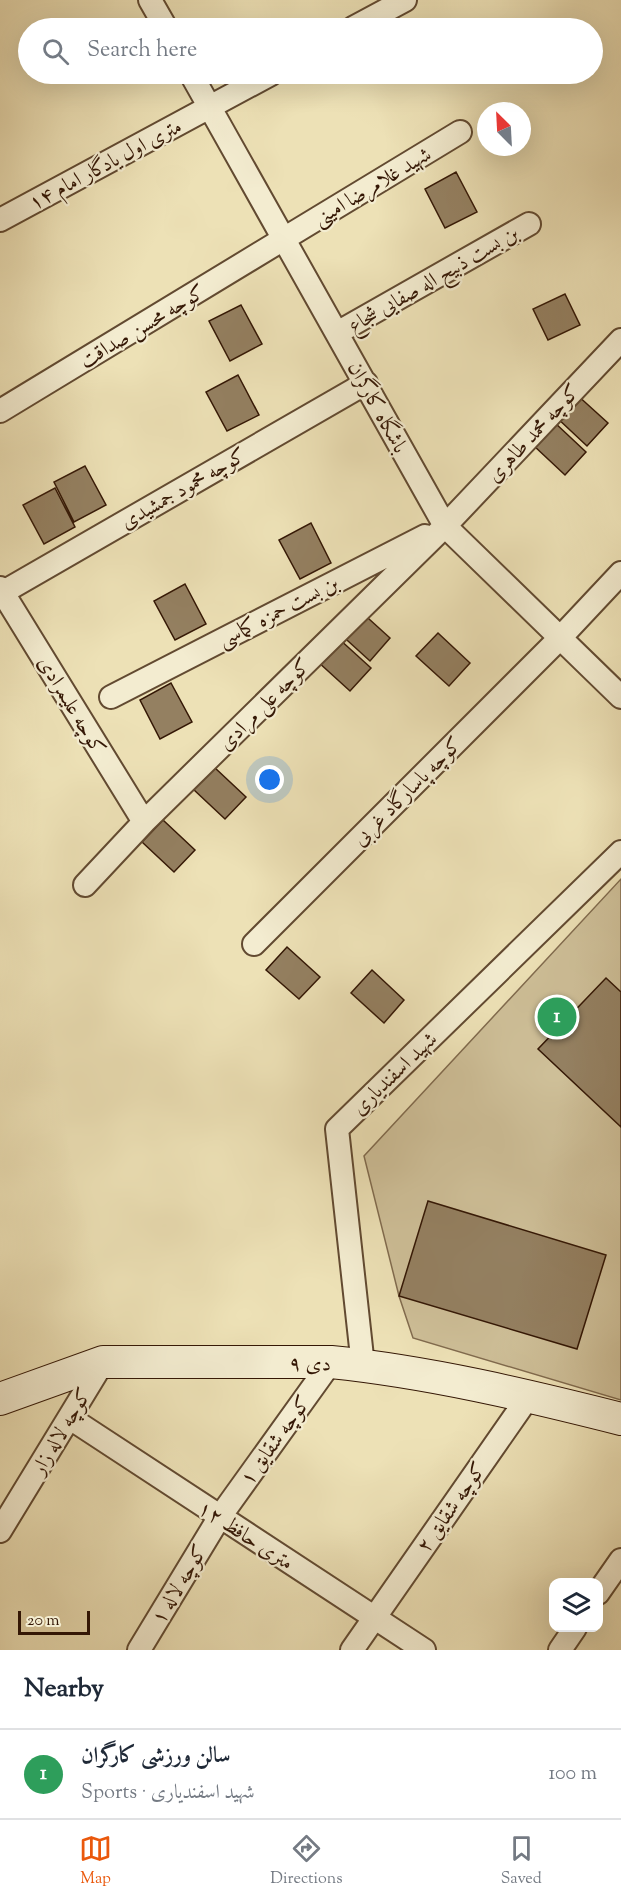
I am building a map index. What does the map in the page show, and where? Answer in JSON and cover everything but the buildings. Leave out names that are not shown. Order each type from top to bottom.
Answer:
[{"type":"street","points":[[150,0],[160,18]]},
{"type":"street","points":[[372,18],[405,0]]},
{"type":"street","name":"باشگاه کارگران","points":[[197,84],[445,526],[621,697]]},
{"type":"street","name":"۱۴ متری اول یادگار امام","points":[[0,220],[253,84]]},
{"type":"street","name":"شهید غلامرضا امینی","points":[[285,240],[460,132]]},
{"type":"street","name":"بن بست ذبیح اله صفایی شجاع","points":[[337,333],[529,224]]},
{"type":"street","name":"کوچه محسن صداقت","points":[[0,411],[285,240]]},
{"type":"street","name":"کوچه محمد طاهری","points":[[445,526],[621,340]]},
{"type":"street","name":"کوچه محمود جمشیدی","points":[[1,591],[366,383]]},
{"type":"street","name":"بن بست حمزه کماسی","points":[[111,697],[445,526]]},
{"type":"street","name":"کوچه علی مرادی","points":[[84,885],[144,822],[445,526]]},
{"type":"street","name":"کوچه پاسارگاد غربی","points":[[254,944],[560,638],[621,573]]},
{"type":"street","name":"کوچه علیمرادی","points":[[1,591],[144,822]]},
{"type":"street","name":"شهید اسفندیاری","points":[[363,1366],[337,1129],[621,852]]},
{"type":"street","name":"۹ دی","points":[[0,1399],[103,1362],[331,1362],[529,1396],[621,1419]]},
{"type":"street","name":"کوچه لاله زار","points":[[0,1531],[103,1362]]},
{"type":"street","name":"کوچه شقایق ۱","points":[[219,1518],[331,1362]]},
{"type":"street","name":"کوچه شقایق ۲","points":[[352,1650],[529,1396]]},
{"type":"street","name":"۱۲ متری حافظ","points":[[70,1419],[424,1650]]},
{"type":"street","name":"کوچه لاله ۱","points":[[139,1650],[219,1518]]},
{"type":"street","points":[[603,1586],[621,1560]]},
{"type":"street","points":[[560,1650],[572,1632]]},
{"type":"shaded area","points":[[621,879],[621,1400],[413,1338],[399,1296],[364,1156]]},
{"type":"place","name":"سالن ورزشی کارگران","points":[[557,1017]]}]
